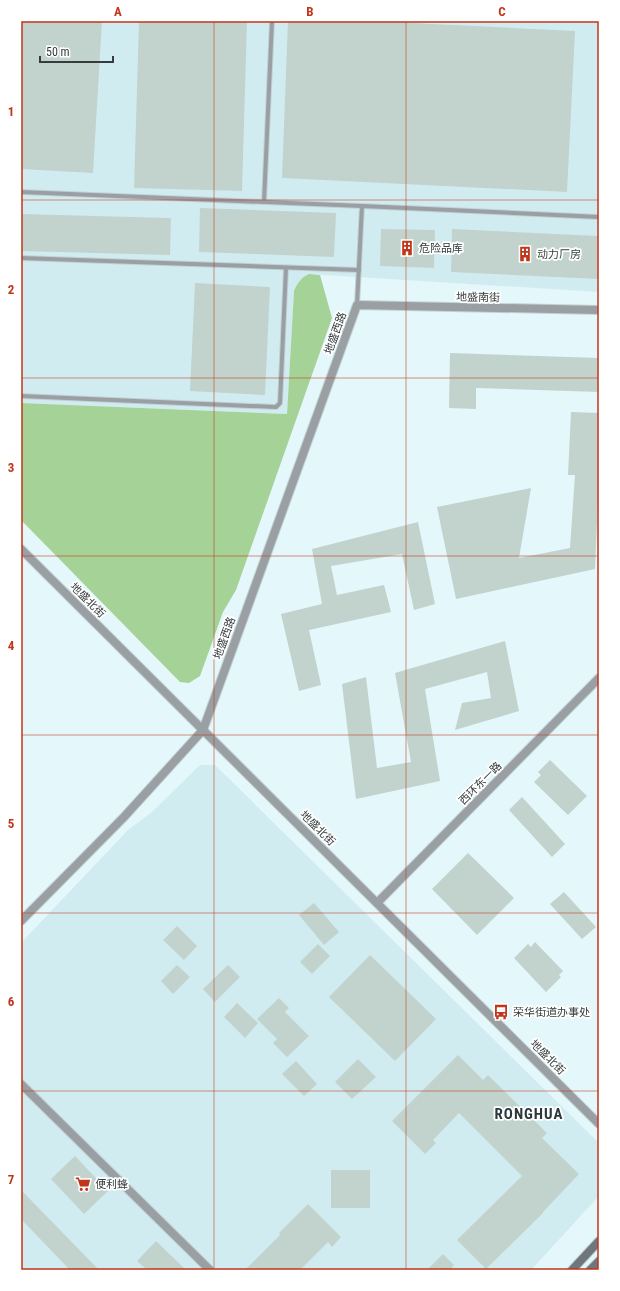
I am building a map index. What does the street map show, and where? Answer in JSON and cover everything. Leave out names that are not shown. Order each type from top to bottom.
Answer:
[{"type":"main road","points":[[572,1270],[599,1241]]},
{"type":"main road","points":[[590,1270],[599,1261]]},
{"type":"street","name":"地盛南街","points":[[357,305],[599,310]]},
{"type":"street","name":"地盛西路","points":[[21,921],[124,817],[203,730],[357,305]]},
{"type":"street","name":"地盛北街","points":[[21,549],[599,1124]]},
{"type":"street","name":"西环东一路","points":[[377,903],[599,678]]},
{"type":"street","points":[[21,1084],[210,1270]]},
{"type":"lane","points":[[264,202],[272,21]]},
{"type":"lane","points":[[21,192],[599,217]]},
{"type":"lane","points":[[357,305],[362,206]]},
{"type":"lane","points":[[21,258],[359,270]]},
{"type":"lane","points":[[21,396],[276,407],[280,403],[286,268]]},
{"type":"shaded area","points":[[21,21],[599,21],[599,292],[309,274],[294,291],[287,414],[21,403]]},
{"type":"shaded area","points":[[200,765],[215,765],[599,1143],[599,1196],[531,1270],[21,1270],[21,943],[128,830],[152,812]]},
{"type":"green space","points":[[309,274],[320,275],[332,318],[236,590],[223,612],[200,676],[189,683],[180,682],[21,520],[21,403],[287,414],[294,291],[300,281]]},
{"type":"building","points":[[21,21],[102,21],[93,173],[21,169]]},
{"type":"building","points":[[139,21],[247,21],[242,191],[134,188]]},
{"type":"building","points":[[288,21],[371,21],[575,31],[567,192],[282,178]]},
{"type":"building","points":[[200,208],[336,213],[334,257],[199,252]]},
{"type":"building","points":[[21,214],[171,218],[170,255],[21,251]]},
{"type":"building","name":"危险品库","points":[[381,229],[435,230],[434,268],[380,266]]},
{"type":"building","name":"动力厂房","points":[[452,229],[599,236],[599,279],[451,272]]},
{"type":"building","points":[[195,283],[270,287],[265,395],[190,391]]},
{"type":"building","points":[[450,353],[599,358],[599,392],[476,388],[476,409],[449,408]]},
{"type":"building","points":[[571,412],[599,413],[599,476],[595,569],[456,599],[437,507],[531,488],[519,558],[570,548],[575,475],[568,475]]},
{"type":"building","points":[[418,522],[435,604],[414,610],[402,554],[331,566],[337,595],[384,585],[391,612],[309,630],[321,685],[299,691],[281,614],[322,604],[312,549]]},
{"type":"building","points":[[505,641],[519,711],[455,730],[462,703],[491,698],[487,672],[425,689],[440,781],[356,799],[342,684],[366,677],[377,768],[411,762],[395,673]]},
{"type":"building","points":[[550,760],[587,796],[568,815],[534,782],[541,775],[538,772]]},
{"type":"building","points":[[522,797],[565,844],[552,857],[509,810]]},
{"type":"building","points":[[468,853],[514,898],[477,935],[432,889]]},
{"type":"building","points":[[564,892],[596,927],[582,939],[550,904]]},
{"type":"building","points":[[314,903],[339,932],[324,945],[299,915]]},
{"type":"building","points":[[177,926],[197,946],[184,960],[163,940]]},
{"type":"building","points":[[535,942],[563,971],[559,975],[561,977],[546,992],[514,958],[528,944],[531,947]]},
{"type":"building","points":[[318,944],[330,956],[312,974],[300,962]]},
{"type":"building","points":[[370,955],[436,1019],[395,1061],[329,997]]},
{"type":"building","points":[[177,965],[190,977],[173,994],[161,981]]},
{"type":"building","points":[[228,965],[240,977],[215,1002],[203,989]]},
{"type":"building","points":[[279,998],[289,1008],[285,1012],[309,1036],[287,1057],[273,1043],[277,1039],[257,1019]]},
{"type":"building","points":[[237,1003],[258,1023],[245,1038],[224,1017]]},
{"type":"building","points":[[458,1055],[483,1080],[488,1075],[547,1133],[542,1138],[579,1174],[543,1213],[486,1269],[457,1240],[522,1176],[459,1113],[433,1140],[436,1143],[425,1154],[392,1121]]},
{"type":"building","points":[[358,1059],[376,1077],[352,1099],[335,1082]]},
{"type":"building","points":[[296,1061],[317,1084],[304,1096],[282,1074]]},
{"type":"building","points":[[75,1156],[108,1191],[84,1214],[51,1179]]},
{"type":"building","points":[[331,1170],[370,1170],[370,1208],[331,1208]]},
{"type":"building","points":[[21,1190],[99,1270],[70,1270],[21,1219]]},
{"type":"building","points":[[308,1204],[341,1237],[332,1247],[328,1242],[300,1270],[245,1270],[280,1235],[279,1233]]},
{"type":"building","points":[[156,1241],[186,1270],[147,1270],[137,1261]]},
{"type":"building","points":[[443,1254],[454,1265],[450,1270],[427,1270]]},
{"type":"place","name":"危险品库","points":[[407,248]]},
{"type":"place","name":"动力厂房","points":[[525,254]]},
{"type":"place","name":"荣华街道办事处","points":[[501,1012]]},
{"type":"place","name":"便利蜂","points":[[83,1184]]},
{"type":"district","name":"RONGHUA","points":[[529,1114]]}]
